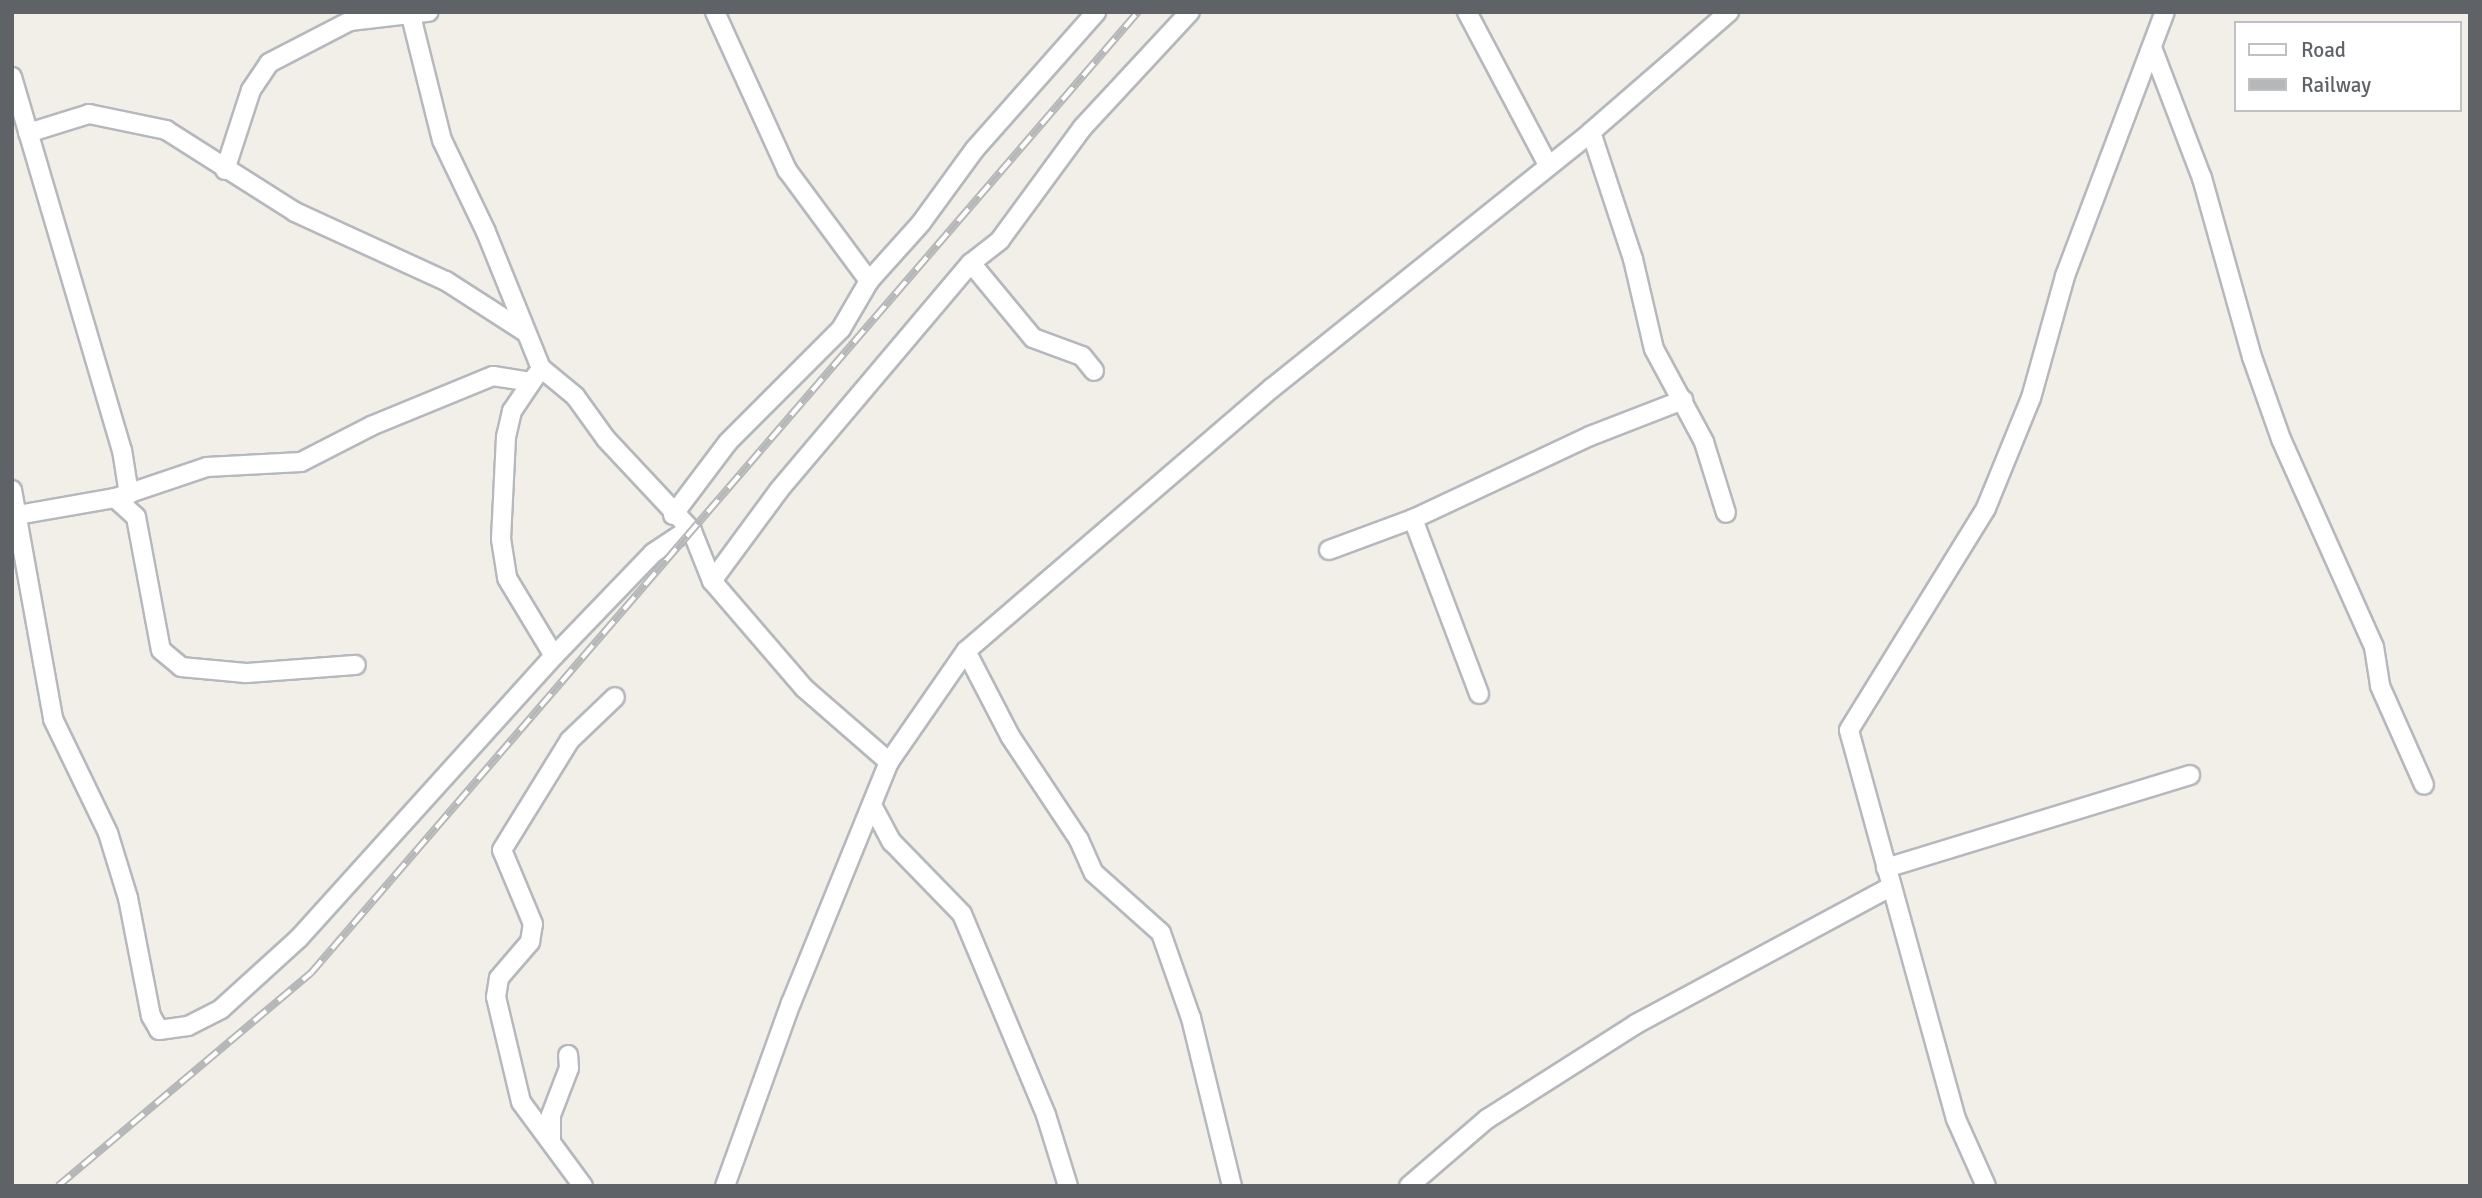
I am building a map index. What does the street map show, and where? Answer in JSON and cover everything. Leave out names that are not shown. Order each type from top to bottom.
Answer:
[{"type":"street","points":[[715,12],[787,170],[869,281]]},
{"type":"street","points":[[673,515],[728,442],[841,329],[869,281],[921,223],[975,149],[1096,12]]},
{"type":"street","points":[[712,581],[779,490],[971,262],[1000,240],[1083,127],[1190,12]]},
{"type":"street","points":[[1467,12],[1548,164]]},
{"type":"street","points":[[725,1186],[801,977],[873,807],[889,762],[966,651],[1272,388],[1591,132],[1729,12]]},
{"type":"street","points":[[1986,1186],[1956,1119],[1889,888],[1849,730],[1986,508],[2031,398],[2065,276],[2153,50],[2165,12]]},
{"type":"street","points":[[225,170],[251,90],[269,63],[350,21],[416,13],[442,140],[486,232],[525,332],[536,375],[512,411],[506,437],[501,539],[507,578],[554,656]]},
{"type":"street","points":[[2153,50],[2210,201],[2252,357],[2281,439],[2374,647],[2380,687],[2424,785]]},
{"type":"street","points":[[12,77],[122,450],[122,496],[136,517],[161,650],[181,667],[246,673],[356,665]]},
{"type":"street","points":[[28,133],[89,114],[166,130],[225,170],[295,212],[446,281],[525,332]]},
{"type":"street","points":[[1591,132],[1633,259],[1654,349],[1683,400],[1707,451],[1726,513]]},
{"type":"street","points":[[971,262],[1033,338],[1082,356],[1094,371]]},
{"type":"street","points":[[14,516],[122,496],[207,467],[301,462],[372,426],[493,376],[536,375],[575,397],[673,515],[689,529],[712,581],[804,688],[889,762]]},
{"type":"street","points":[[1329,550],[1413,519],[1590,436],[1683,400]]},
{"type":"street","points":[[12,490],[14,516],[53,719],[108,833],[128,898],[151,1016],[159,1030],[188,1026],[221,1009],[299,938],[554,656],[653,553],[689,529]]},
{"type":"street","points":[[1413,519],[1479,694]]},
{"type":"street","points":[[966,651],[1010,736],[1079,840],[1094,873],[1161,933],[1191,1018],[1232,1186]]},
{"type":"street","points":[[583,1186],[521,1102],[496,997],[499,978],[530,942],[533,924],[502,850],[569,740],[615,697]]},
{"type":"street","points":[[1886,869],[2190,775]]},
{"type":"street","points":[[873,807],[892,842],[962,914],[1046,1115],[1068,1186]]},
{"type":"street","points":[[1409,1186],[1487,1119],[1636,1024],[1889,888]]},
{"type":"street","points":[[551,1142],[551,1115],[569,1068],[568,1055]]},
{"type":"railway","points":[[58,1186],[311,973],[1138,12]]}]
